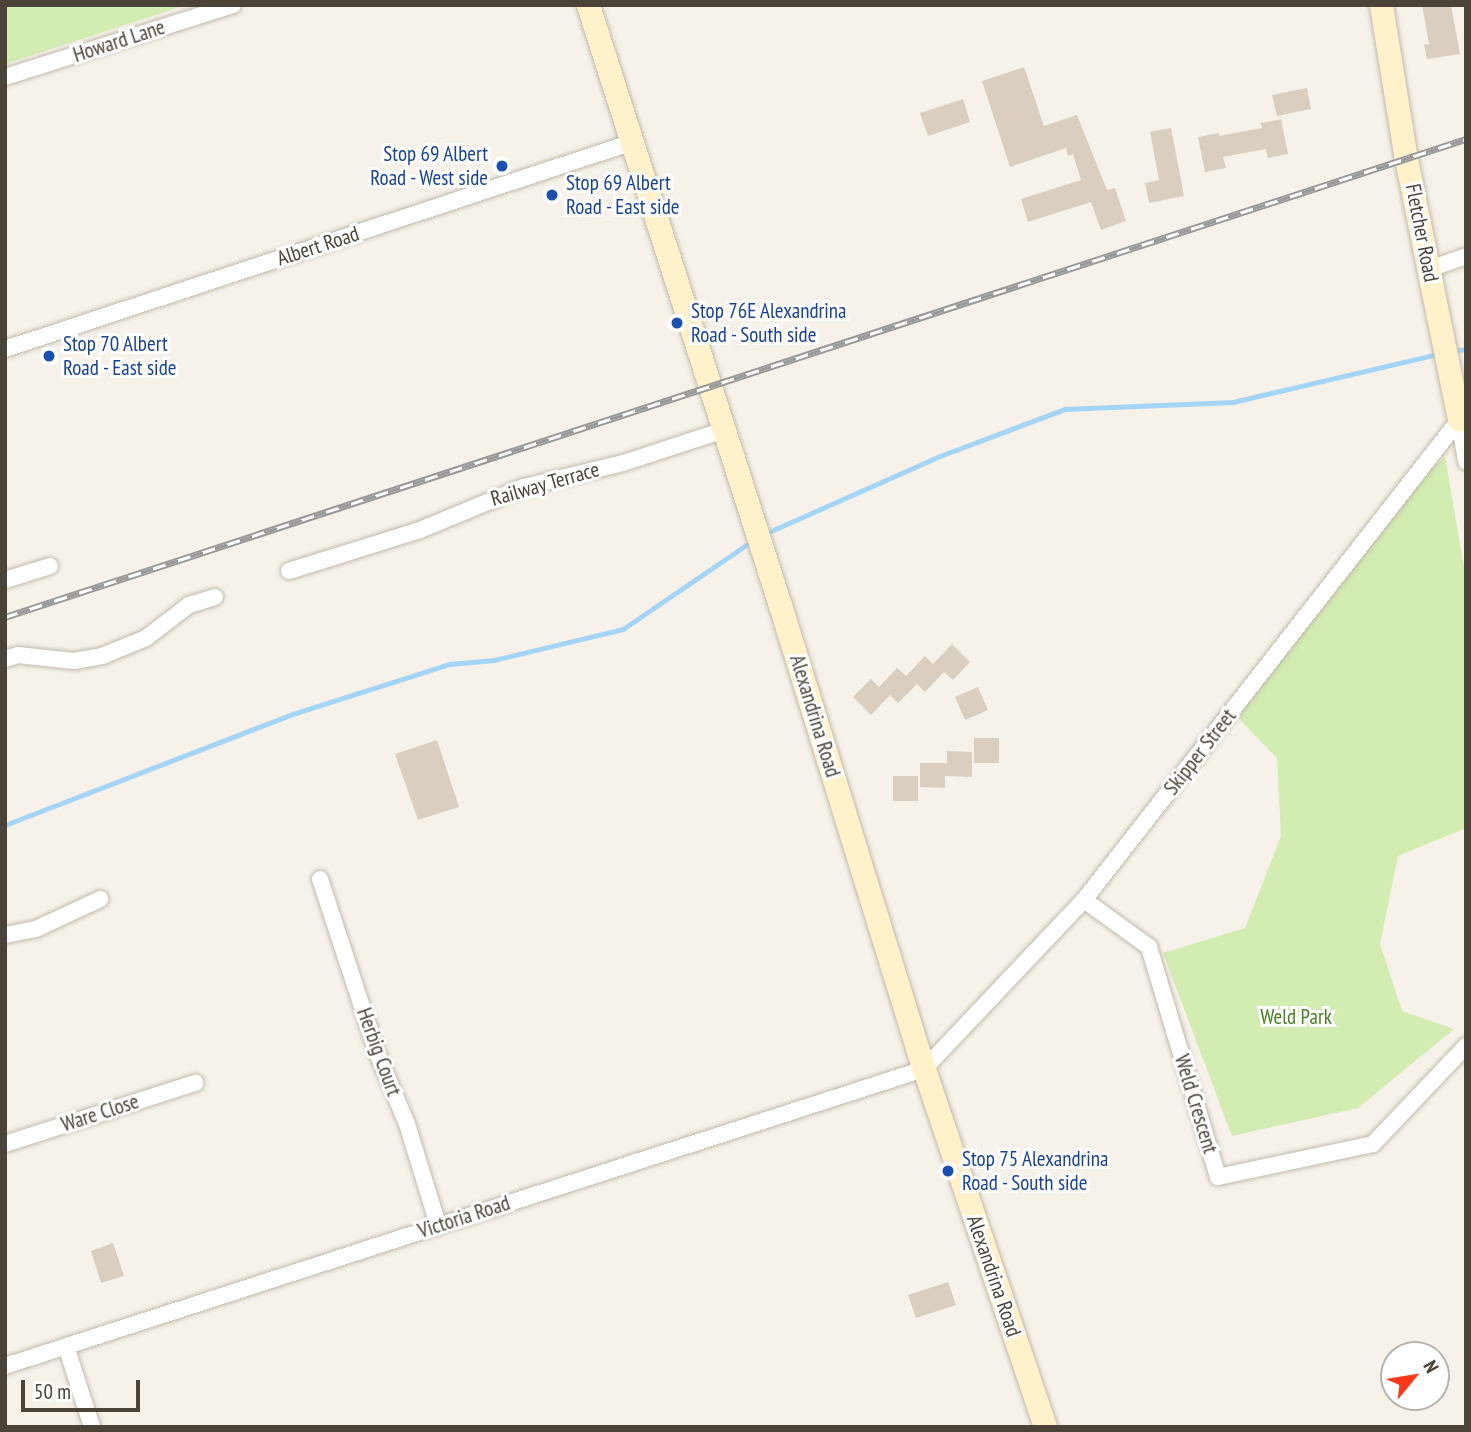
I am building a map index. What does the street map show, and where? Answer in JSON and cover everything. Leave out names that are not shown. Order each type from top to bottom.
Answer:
[{"type":"main road","name":"Alexandrina Road","points":[[588,5],[924,1069],[1045,1427]]},
{"type":"main road","name":"Fletcher Road","points":[[1381,5],[1406,159],[1459,420]]},
{"type":"street","name":"Howard Lane","points":[[5,78],[233,5]]},
{"type":"street","name":"Albert Road","points":[[5,349],[630,143]]},
{"type":"street","points":[[1429,269],[1466,256]]},
{"type":"street","name":"Fletcher Road","points":[[1459,420],[1466,461]]},
{"type":"street","name":"Skipper Street","points":[[924,1069],[1084,900],[1459,420]]},
{"type":"street","name":"Railway Terrace","points":[[289,571],[420,530],[524,486],[623,463],[724,430]]},
{"type":"street","points":[[5,580],[50,566]]},
{"type":"street","points":[[5,659],[18,655],[74,661],[102,656],[146,638],[189,605],[215,597]]},
{"type":"street","name":"Herbig Court","points":[[320,879],[379,1055],[407,1124],[438,1225]]},
{"type":"street","points":[[5,935],[36,929],[100,899]]},
{"type":"street","name":"Weld Crescent","points":[[1084,900],[1149,947],[1218,1177],[1373,1144],[1466,1046]]},
{"type":"street","name":"Victoria Road","points":[[5,1366],[924,1069]]},
{"type":"street","name":"Ware Close","points":[[5,1144],[195,1083]]},
{"type":"street","points":[[66,1346],[92,1427]]},
{"type":"green space","points":[[5,5],[186,5],[5,64]]},
{"type":"green space","name":"Weld Park","points":[[1445,457],[1466,579],[1466,828],[1398,856],[1380,944],[1402,1011],[1454,1029],[1358,1108],[1232,1136],[1163,953],[1245,928],[1281,836],[1277,758],[1233,713],[1414,481]]},
{"type":"building","points":[[1422,5],[1451,5],[1460,54],[1427,59],[1424,45],[1429,44]]},
{"type":"building","points":[[1024,67],[1044,126],[1077,115],[1107,190],[1115,188],[1126,221],[1101,230],[1091,202],[1028,222],[1021,199],[1081,180],[1073,154],[1068,156],[1066,148],[1010,167],[982,81]]},
{"type":"building","points":[[1307,88],[1311,109],[1277,116],[1272,95]]},
{"type":"building","points":[[963,99],[970,122],[928,136],[920,113]]},
{"type":"building","points":[[1281,119],[1288,154],[1268,158],[1266,149],[1223,157],[1226,168],[1205,172],[1198,137],[1262,128],[1261,123]]},
{"type":"building","points":[[1171,128],[1184,196],[1149,203],[1145,183],[1159,180],[1150,132]]},
{"type":"building","points":[[952,644],[970,662],[953,680],[944,672],[925,692],[917,684],[898,703],[890,695],[871,715],[853,697],[871,679],[879,687],[897,668],[906,676],[925,656],[933,664]]},
{"type":"building","points":[[978,687],[988,710],[965,720],[955,697]]},
{"type":"building","points":[[974,738],[999,738],[999,763],[974,763]]},
{"type":"building","points":[[437,740],[459,807],[418,820],[395,754]]},
{"type":"building","points":[[947,751],[972,752],[972,777],[945,776],[945,788],[920,787],[920,763],[947,763]]},
{"type":"building","points":[[893,776],[918,776],[918,801],[893,801]]},
{"type":"building","points":[[113,1243],[124,1276],[101,1283],[91,1251]]},
{"type":"building","points":[[948,1282],[956,1305],[916,1318],[908,1295]]},
{"type":"waterway","points":[[1459,350],[1466,349]]},
{"type":"waterway","points":[[771,531],[940,456],[1065,409],[1233,402],[1434,355]]},
{"type":"waterway","points":[[5,825],[293,714],[450,664],[494,660],[623,629],[746,545]]},
{"type":"railway","points":[[5,617],[1466,139]]},
{"type":"place","name":"Stop 69 Albert Road - West side","points":[[502,166]]},
{"type":"place","name":"Stop 69 Albert Road - East side","points":[[552,195]]},
{"type":"place","name":"Stop 76E Alexandrina Road - South side","points":[[677,323]]},
{"type":"place","name":"Stop 70 Albert Road - East side","points":[[49,356]]},
{"type":"place","name":"Stop 75 Alexandrina Road - South side","points":[[948,1171]]}]
